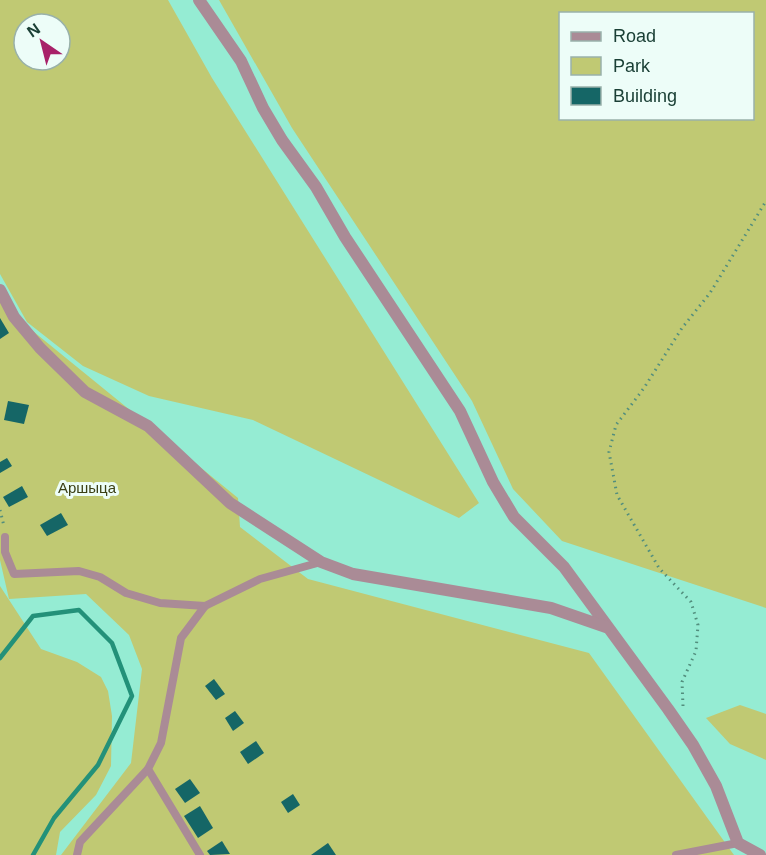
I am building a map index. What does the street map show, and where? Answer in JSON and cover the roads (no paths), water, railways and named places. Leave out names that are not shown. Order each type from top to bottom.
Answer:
[{"type":"street","points":[[199,0],[241,61],[263,108],[282,140],[316,187],[345,237],[460,411],[493,482],[514,517],[564,567],[688,737],[716,786],[738,843],[760,855]]},
{"type":"street","points":[[0,291],[14,317],[40,348],[85,392],[148,426],[230,503],[321,562],[353,574],[551,608],[606,627]]},
{"type":"lane","points":[[5,537],[4,552],[14,573],[79,571],[100,577],[126,593],[160,603],[205,606]]},
{"type":"lane","points":[[77,855],[80,842],[148,769],[161,743],[181,638],[205,606],[260,579],[321,562]]},
{"type":"lane","points":[[148,769],[200,855]]},
{"type":"lane","points":[[676,855],[738,843]]},
{"type":"waterway","points":[[0,658],[33,616],[79,610],[112,643],[132,696],[98,765],[54,818],[33,855]]},
{"type":"park label","name":"Аршыца","points":[[87,487]]}]
